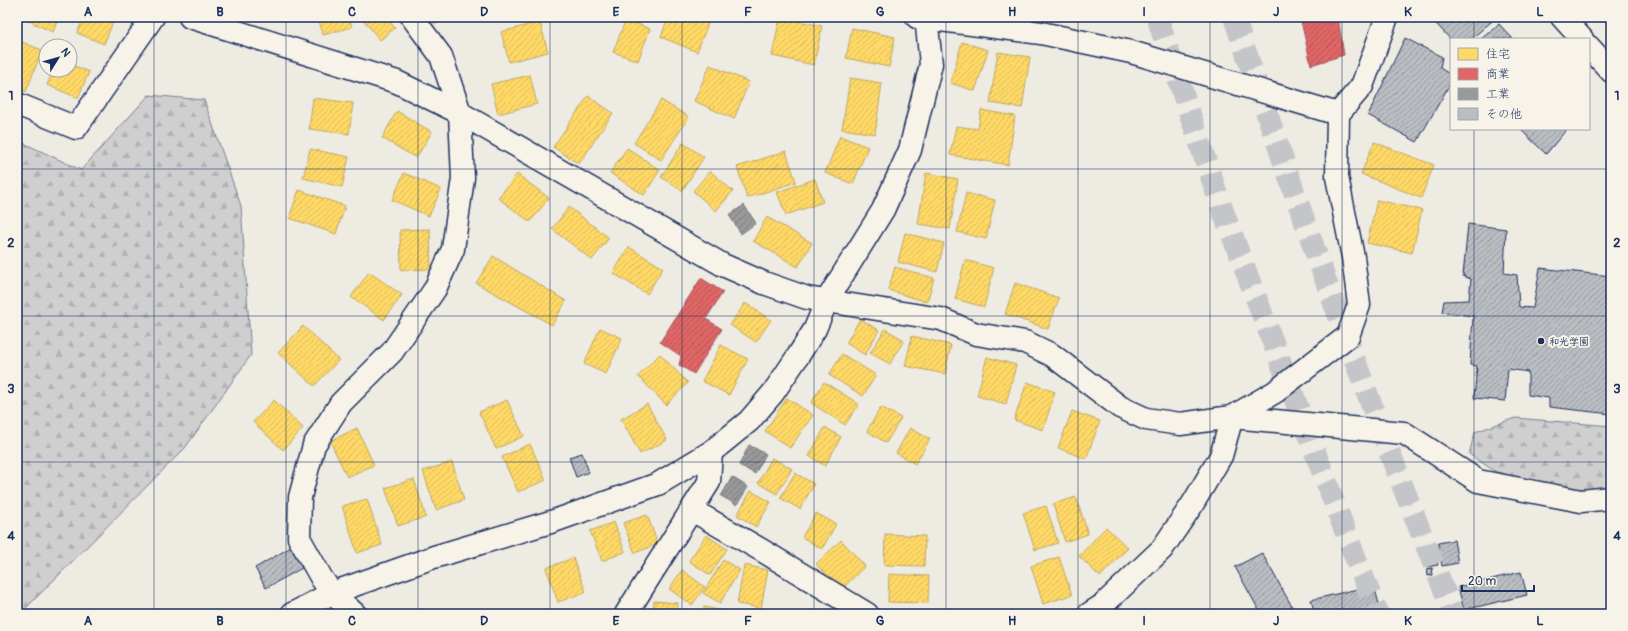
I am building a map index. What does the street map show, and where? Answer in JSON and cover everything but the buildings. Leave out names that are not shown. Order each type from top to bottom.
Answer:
[{"type":"street","points":[[17,104],[76,128],[153,17]]},
{"type":"street","points":[[190,17],[397,82],[460,113],[723,265],[764,283],[807,298],[941,319],[976,334],[1025,342],[1052,355],[1120,407],[1146,419],[1180,424],[1232,417],[1404,433],[1478,481],[1581,501],[1611,498]]},
{"type":"street","points":[[355,614],[332,593],[322,579],[299,538],[300,497],[314,445],[341,403],[392,352],[435,289],[453,249],[463,178],[460,113],[441,56],[412,17]]},
{"type":"street","points":[[292,614],[332,593],[434,557],[554,521],[658,484],[711,452],[749,421],[773,393],[815,329],[827,300],[883,210],[910,150],[930,64],[923,17],[1041,33],[1131,52],[1338,114]]},
{"type":"street","points":[[1090,614],[1104,605],[1162,549],[1192,505],[1221,456],[1232,417],[1275,392],[1348,336],[1359,305],[1353,257],[1337,177],[1338,114],[1362,86],[1387,17]]},
{"type":"street","points":[[1562,17],[1581,38]]},
{"type":"street","points":[[1590,48],[1611,71]]},
{"type":"street","points":[[626,614],[709,482],[711,452]]},
{"type":"street","points":[[692,510],[867,614]]},
{"type":"green space","points":[[149,95],[204,100],[241,206],[251,355],[185,448],[20,614],[17,614],[17,140],[81,170]]},
{"type":"green space","points":[[1515,418],[1611,426],[1611,488],[1570,491],[1496,472],[1469,454],[1475,432]]},
{"type":"tunnel","points":[[1157,17],[1221,206],[1378,614]]},
{"type":"tunnel","points":[[1234,17],[1339,317],[1395,466],[1454,614]]},
{"type":"place","name":"和光学園","points":[[1541,341]]}]
